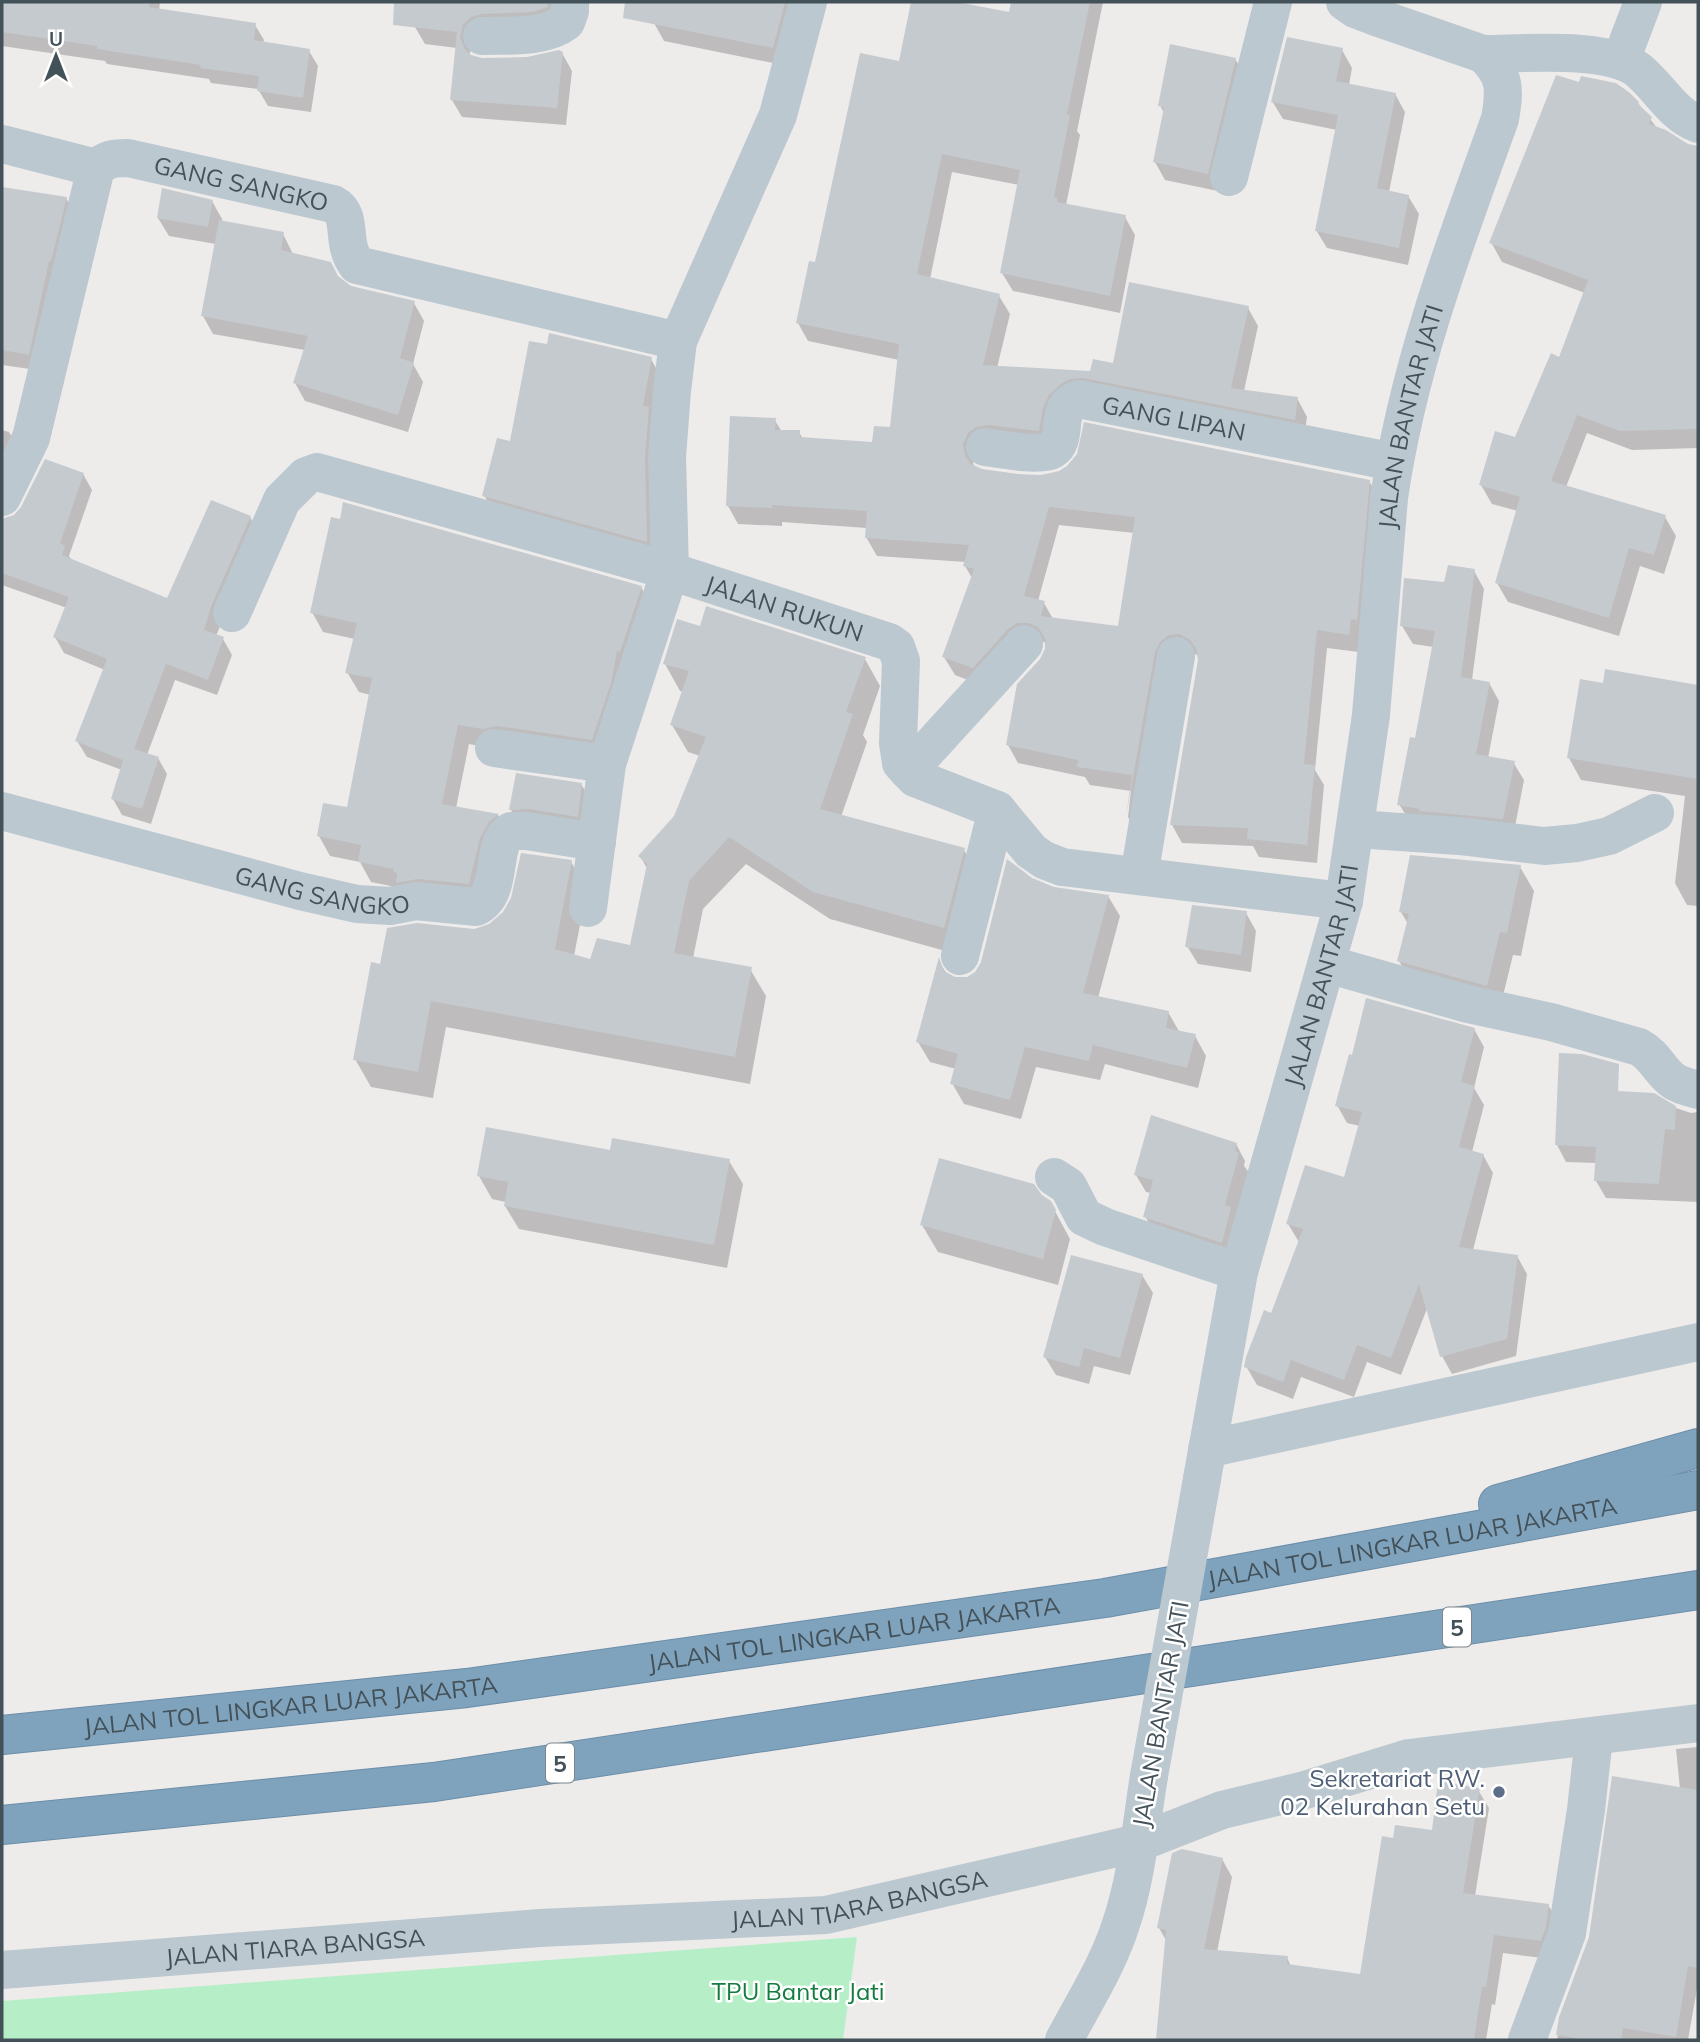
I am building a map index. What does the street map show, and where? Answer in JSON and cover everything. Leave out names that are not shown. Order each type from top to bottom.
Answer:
[{"type":"highway","points":[[1266,1569],[1698,1448]]},
{"type":"highway","name":"JALAN TOL LINGKAR LUAR JAKARTA","points":[[2,1735],[467,1688],[1105,1598],[1698,1490]]},
{"type":"highway","name":"5","points":[[2,1825],[434,1782],[1698,1590]]},
{"type":"street","points":[[482,36],[533,34],[551,30],[566,22],[570,2]]},
{"type":"street","points":[[588,908],[607,764],[670,571],[667,457],[678,341],[778,115],[808,2]]},
{"type":"street","points":[[1229,177],[1274,2]]},
{"type":"street","points":[[1345,2],[1376,17],[1483,54],[1597,55],[1621,60],[1638,70],[1670,106],[1698,124]]},
{"type":"street","points":[[1621,60],[1643,2]]},
{"type":"street","name":"JALAN BANTAR JATI","points":[[1064,2040],[1110,1954],[1128,1901],[1239,1272],[1344,901],[1374,691],[1394,462],[1433,308],[1500,119],[1503,84],[1496,65],[1483,54]]},
{"type":"street","points":[[2,144],[96,169],[31,438],[2,496]]},
{"type":"street","name":"GANG SANGKO","points":[[96,169],[104,161],[128,158],[332,205],[340,208],[345,215],[346,243],[349,255],[357,265],[678,341]]},
{"type":"street","name":"GANG LIPAN","points":[[985,447],[1042,452],[1052,450],[1058,443],[1065,408],[1071,401],[1079,399],[1394,462]]},
{"type":"street","points":[[232,613],[282,500],[306,476],[317,472],[670,571]]},
{"type":"street","name":"JALAN RUKUN","points":[[670,571],[896,646],[901,661],[899,753],[901,763],[908,771]]},
{"type":"street","points":[[1024,644],[908,771],[915,778],[997,810],[1031,851],[1062,867],[1344,901]]},
{"type":"street","points":[[1139,876],[1176,656]]},
{"type":"street","points":[[494,747],[607,764]]},
{"type":"street","points":[[960,956],[997,810]]},
{"type":"street","name":"GANG SANGKO","points":[[2,811],[300,891],[373,906],[416,901],[476,907],[483,904],[494,883],[503,837],[511,831],[597,842]]},
{"type":"street","points":[[1356,830],[1459,836],[1544,846],[1609,836],[1655,813]]},
{"type":"street","points":[[1327,964],[1468,1004],[1550,1022],[1639,1047],[1649,1053],[1671,1079],[1698,1090]]},
{"type":"street","points":[[1054,1177],[1068,1186],[1084,1217],[1105,1227],[1239,1272]]},
{"type":"street","points":[[1204,1464],[1698,1342]]},
{"type":"street","name":"JALAN TIARA BANGSA","points":[[2,1970],[540,1928],[826,1915],[1138,1843],[1222,1810],[1306,1790],[1409,1758],[1698,1723]]},
{"type":"street","points":[[1527,2040],[1567,1933],[1594,1737]]},
{"type":"green space","name":"TPU Bantar Jati","points":[[857,1937],[843,2040],[2,2040],[2,2001]]},
{"type":"building","points":[[2,2],[150,2],[149,7],[256,23],[254,40],[310,49],[303,98],[257,91],[259,76],[97,49],[97,46],[2,32]]},
{"type":"building","points":[[394,2],[548,2],[548,7],[533,12],[482,14],[471,17],[463,25],[460,37],[464,48],[471,55],[482,58],[527,57],[559,50],[563,52],[557,108],[450,100],[457,32],[393,25]]},
{"type":"building","points":[[625,2],[785,2],[773,48],[623,18]]},
{"type":"building","points":[[911,2],[957,2],[1009,12],[1011,2],[1090,2],[1067,114],[1070,115],[1054,197],[1057,202],[1126,215],[1110,296],[1000,273],[1020,170],[942,154],[917,274],[1000,294],[983,365],[1090,371],[1093,359],[1113,363],[1129,282],[1249,306],[1231,388],[1298,397],[1295,420],[1083,378],[1070,379],[1049,395],[1043,408],[1039,431],[988,425],[976,427],[968,433],[963,444],[965,456],[971,464],[982,469],[1018,474],[1041,475],[1059,471],[1077,454],[1084,422],[1370,480],[1357,620],[1351,619],[1349,635],[1317,630],[1304,764],[1315,765],[1307,845],[1247,839],[1248,828],[1170,825],[1198,660],[1196,648],[1189,639],[1179,634],[1169,635],[1160,642],[1155,652],[1126,817],[1132,775],[1077,767],[1078,760],[1006,745],[1017,684],[1040,659],[1045,649],[1045,638],[1038,627],[1017,623],[1008,629],[973,668],[942,657],[974,569],[963,566],[969,545],[865,538],[867,511],[772,505],[772,508],[726,506],[730,416],[776,418],[775,430],[800,430],[800,437],[872,442],[874,426],[890,427],[899,344],[796,323],[809,261],[815,262],[860,53],[899,61]],"holes":[[[1049,507],[1135,517],[1118,626],[1041,616],[1045,601],[1024,596]]]},
{"type":"building","points":[[1287,37],[1343,48],[1336,81],[1396,93],[1377,188],[1409,195],[1399,248],[1315,231],[1338,115],[1271,102]]},
{"type":"building","points":[[1170,44],[1236,58],[1208,174],[1153,162],[1164,107],[1158,106]]},
{"type":"building","points":[[1556,75],[1579,82],[1581,76],[1616,83],[1630,93],[1652,117],[1649,124],[1666,130],[1688,144],[1698,146],[1698,429],[1620,431],[1577,415],[1551,481],[1666,515],[1654,555],[1629,548],[1609,618],[1495,583],[1520,497],[1479,485],[1495,431],[1515,437],[1551,353],[1559,357],[1588,280],[1489,243]]},
{"type":"building","points":[[2,187],[67,197],[49,261],[29,355],[2,350]]},
{"type":"building","points":[[162,188],[213,200],[208,227],[157,218]]},
{"type":"building","points":[[219,220],[284,232],[281,250],[331,262],[338,276],[351,286],[415,301],[400,358],[414,363],[398,415],[293,383],[308,336],[201,316]]},
{"type":"building","points":[[549,333],[652,357],[643,406],[649,407],[645,457],[647,542],[482,496],[497,438],[510,441],[529,341],[547,344]]},
{"type":"building","points":[[45,459],[84,473],[60,543],[65,546],[62,555],[167,598],[211,500],[251,516],[212,604],[204,630],[224,637],[208,680],[166,664],[134,749],[159,757],[142,809],[111,799],[123,760],[75,741],[107,659],[53,637],[69,597],[2,573],[2,519],[14,515],[21,507]]},
{"type":"building","points":[[343,502],[642,586],[620,652],[617,651],[611,683],[592,740],[497,726],[483,729],[458,725],[442,804],[499,814],[489,822],[480,838],[469,884],[418,879],[396,883],[397,873],[393,872],[394,869],[358,862],[361,845],[317,836],[323,803],[347,807],[372,678],[345,673],[357,623],[310,613],[331,517],[340,519]]},
{"type":"building","points":[[1448,565],[1475,569],[1461,677],[1490,682],[1476,754],[1515,761],[1503,819],[1419,811],[1420,809],[1397,805],[1410,737],[1415,738],[1435,631],[1400,626],[1404,578],[1444,582]]},
{"type":"building","points":[[706,606],[866,657],[846,712],[853,714],[820,809],[965,848],[944,928],[813,892],[729,837],[689,881],[674,953],[752,967],[735,1057],[431,1001],[418,1072],[353,1060],[371,962],[380,964],[387,928],[417,923],[474,929],[489,924],[503,912],[511,898],[521,853],[572,860],[555,949],[590,959],[597,938],[630,945],[647,864],[638,856],[674,816],[706,737],[670,725],[689,671],[663,664],[677,619],[700,626]]},
{"type":"building","points":[[1605,669],[1698,685],[1698,779],[1567,758],[1580,679],[1603,683]]},
{"type":"building","points":[[516,773],[582,783],[578,817],[529,809],[509,810]]},
{"type":"building","points":[[1410,855],[1521,865],[1507,933],[1500,932],[1487,986],[1397,961],[1409,914],[1399,912]]},
{"type":"building","points":[[1007,859],[1032,878],[1054,887],[1109,895],[1083,993],[1169,1011],[1166,1028],[1196,1034],[1187,1068],[1093,1045],[1089,1061],[1025,1047],[1010,1100],[950,1084],[958,1054],[916,1042],[939,957],[944,971],[955,977],[967,977],[975,972],[981,962]]},
{"type":"building","points":[[1192,905],[1247,911],[1241,955],[1185,947]]},
{"type":"building","points":[[1366,998],[1475,1028],[1461,1082],[1475,1086],[1459,1147],[1484,1154],[1459,1247],[1518,1255],[1507,1339],[1440,1357],[1419,1284],[1391,1358],[1357,1345],[1344,1380],[1291,1360],[1283,1382],[1244,1367],[1246,1357],[1264,1310],[1271,1313],[1303,1229],[1286,1224],[1305,1165],[1344,1177],[1362,1112],[1335,1106],[1349,1054],[1352,1055]]},
{"type":"building","points":[[1559,1053],[1582,1054],[1619,1064],[1618,1091],[1654,1093],[1676,1106],[1675,1130],[1665,1129],[1659,1184],[1594,1181],[1596,1147],[1555,1145]]},
{"type":"building","points":[[1151,1115],[1237,1143],[1235,1151],[1239,1153],[1225,1205],[1231,1207],[1222,1243],[1143,1217],[1153,1180],[1134,1175]]},
{"type":"building","points":[[486,1127],[610,1150],[612,1138],[730,1159],[714,1245],[504,1206],[508,1182],[477,1176]]},
{"type":"building","points":[[939,1158],[1034,1184],[1056,1210],[1043,1259],[920,1225]]},
{"type":"building","points":[[1071,1255],[1143,1274],[1120,1358],[1084,1348],[1079,1367],[1043,1357]]},
{"type":"building","points":[[1612,1776],[1698,1790],[1698,1968],[1688,1966],[1676,2037],[1623,2028],[1621,2040],[1588,2040],[1556,2035],[1559,2017],[1589,1937]]},
{"type":"building","points":[[1438,1781],[1480,1788],[1463,1893],[1549,1904],[1541,1941],[1494,1935],[1474,2040],[1156,2040],[1166,1930],[1157,1928],[1172,1853],[1182,1849],[1223,1858],[1204,1949],[1288,1956],[1287,1964],[1360,1974],[1382,1836],[1393,1838],[1395,1825],[1432,1830]]},
{"type":"place","name":"Sekretariat RW. 02 Kelurahan Setu","points":[[1499,1792]]}]
